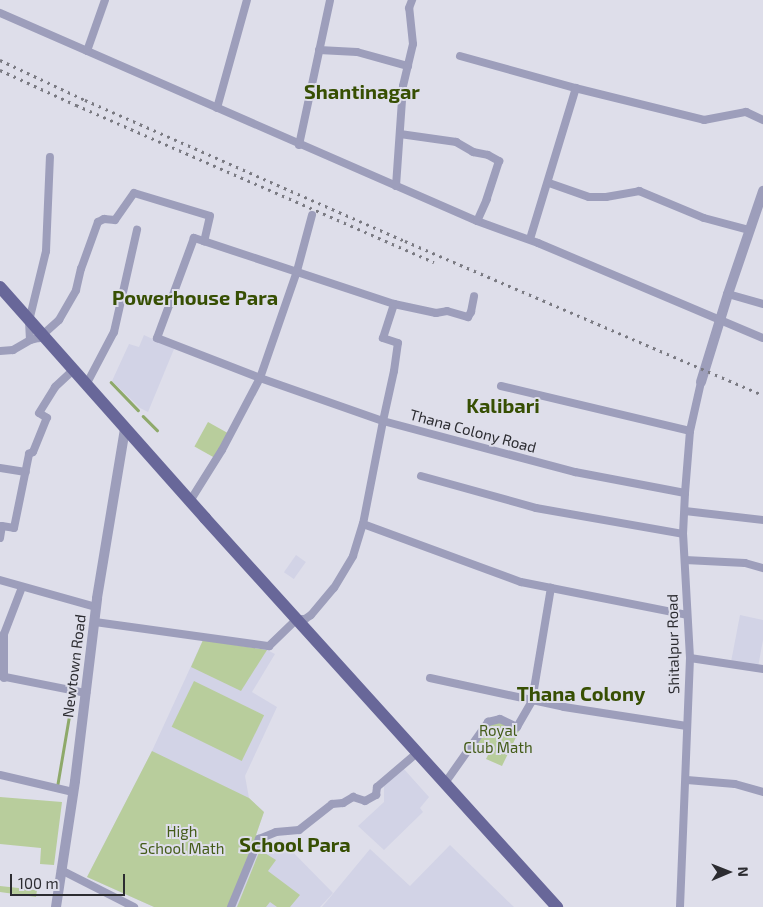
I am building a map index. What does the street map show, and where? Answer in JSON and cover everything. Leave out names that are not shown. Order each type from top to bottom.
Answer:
[{"type":"main road","points":[[0,287],[125,429],[557,907]]},
{"type":"street","points":[[87,51],[105,0]]},
{"type":"street","points":[[217,108],[247,0]]},
{"type":"street","points":[[299,145],[330,0]]},
{"type":"street","points":[[396,186],[403,86],[413,44],[410,8],[412,0]]},
{"type":"street","points":[[0,13],[477,221],[530,239],[720,318],[763,338]]},
{"type":"street","points":[[319,50],[357,52],[408,66]]},
{"type":"street","points":[[460,56],[576,88],[704,120],[746,112],[763,120]]},
{"type":"street","points":[[530,239],[549,183],[576,88]]},
{"type":"street","points":[[400,134],[456,142],[473,152],[488,155],[499,160],[487,199],[477,221]]},
{"type":"street","points":[[30,340],[29,321],[46,251],[50,157]]},
{"type":"street","points":[[549,183],[589,197],[606,197],[639,191],[704,218],[749,230]]},
{"type":"street","points":[[701,382],[720,318],[763,191]]},
{"type":"street","points":[[0,351],[14,350],[30,340],[43,335],[59,320],[76,290],[98,222],[104,219],[115,220],[134,193],[210,216],[204,241],[394,304],[436,313],[447,311],[468,316],[471,312],[474,296]]},
{"type":"street","points":[[190,501],[222,450],[260,378],[297,271],[312,215]]},
{"type":"street","points":[[86,385],[114,332],[137,230]]},
{"type":"street","name":"Thana Colony Road","points":[[204,241],[194,238],[157,338],[260,378],[383,421],[575,472],[685,493]]},
{"type":"street","points":[[728,294],[763,304]]},
{"type":"street","points":[[95,622],[269,646],[297,619],[304,619],[311,615],[334,588],[353,556],[363,524],[398,343],[383,338],[394,304]]},
{"type":"street","points":[[0,538],[2,526],[14,528],[29,454],[33,452],[47,418],[39,413],[55,387],[73,370]]},
{"type":"street","name":"Shitalpur Road","points":[[680,907],[687,780],[690,658],[684,534],[685,493],[690,431],[701,382]]},
{"type":"street","points":[[501,386],[690,431]]},
{"type":"street","name":"Newtown Road","points":[[56,907],[73,792],[96,607],[125,429]]},
{"type":"street","points":[[0,468],[26,472]]},
{"type":"street","points":[[421,476],[536,508],[684,534]]},
{"type":"street","points":[[685,511],[763,520]]},
{"type":"street","points":[[363,524],[521,582],[687,615]]},
{"type":"street","points":[[685,560],[745,563],[763,568]]},
{"type":"street","points":[[0,580],[96,607]]},
{"type":"street","points":[[22,587],[4,634],[2,677],[86,694]]},
{"type":"street","points":[[445,784],[488,722],[500,719],[518,727],[532,700],[551,588]]},
{"type":"street","points":[[690,658],[763,669]]},
{"type":"street","points":[[430,678],[532,700],[687,726]]},
{"type":"street","points":[[231,907],[258,839],[276,832],[299,830],[332,804],[344,803],[352,797],[365,801],[376,795],[377,787],[417,752]]},
{"type":"street","points":[[0,775],[73,792]]},
{"type":"street","points":[[687,780],[735,784],[763,792]]},
{"type":"street","points":[[61,870],[134,907]]},
{"type":"shaded area","points":[[144,335],[174,349],[148,412],[140,408],[112,381],[129,344],[139,347]]},
{"type":"shaded area","points":[[296,555],[306,562],[294,579],[284,572]]},
{"type":"shaded area","points":[[740,615],[763,620],[763,640],[758,667],[731,662]]},
{"type":"shaded area","points":[[203,640],[267,650],[275,654],[252,692],[277,707],[245,776],[249,798],[264,812],[256,835],[258,836],[154,907],[87,877],[152,751]]},
{"type":"shaded area","points":[[403,768],[429,797],[420,808],[423,812],[384,850],[358,826],[384,802],[384,784]]},
{"type":"shaded area","points":[[280,839],[333,893],[320,907],[233,907],[260,841],[269,846]]},
{"type":"shaded area","points":[[450,845],[514,907],[322,907],[370,849],[410,886]]},
{"type":"green space","points":[[208,422],[228,433],[215,458],[194,446]]},
{"type":"green space","points":[[203,640],[267,650],[241,691],[191,667]]},
{"type":"green space","points":[[194,681],[264,715],[242,761],[172,727]]},
{"type":"green space","name":"Royal Club Math","points":[[501,722],[519,731],[502,766],[486,759],[489,753],[475,743],[490,723]]},
{"type":"green space","name":"High School Math","points":[[152,751],[249,798],[264,812],[256,835],[258,836],[230,907],[154,907],[87,877]]},
{"type":"green space","points":[[0,797],[62,802],[54,865],[40,864],[41,848],[0,844]]},
{"type":"green space","points":[[260,850],[276,860],[268,871],[300,895],[290,907],[277,907],[270,902],[266,907],[237,907]]},
{"type":"green space","points":[[0,886],[37,890],[36,897],[0,892]]},
{"type":"waterway","points":[[111,382],[138,410]]},
{"type":"waterway","points":[[143,416],[157,430]]},
{"type":"waterway","points":[[57,787],[73,692]]},
{"type":"railway","points":[[0,60],[85,100],[405,241],[763,395]]},
{"type":"railway","points":[[0,70],[434,262]]},
{"type":"district","name":"Shantinagar","points":[[362,91]]},
{"type":"district","name":"Powerhouse Para","points":[[195,297]]},
{"type":"district","name":"Kalibari","points":[[503,405]]},
{"type":"district","name":"Thana Colony","points":[[581,693]]},
{"type":"district","name":"School Para","points":[[295,844]]}]
